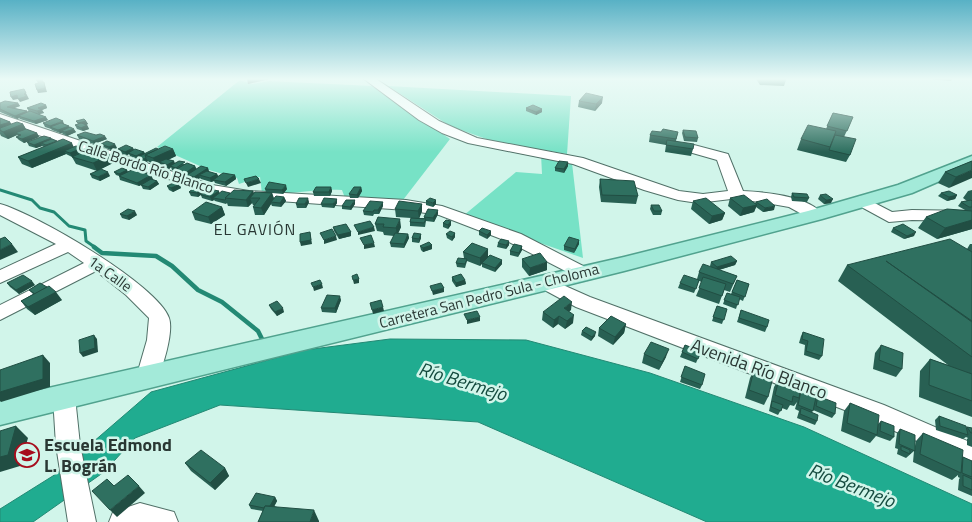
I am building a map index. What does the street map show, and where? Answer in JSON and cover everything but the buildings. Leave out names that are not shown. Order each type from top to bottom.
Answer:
[{"type":"main road","name":"Carretera San Pedro Sula - Choloma","points":[[0,412],[546,283],[815,216],[905,189],[972,161]]},
{"type":"street","points":[[404,103],[459,136],[557,155],[642,184],[695,199],[736,195],[785,201],[815,216]]},
{"type":"street","name":"Calle Bordo Río Blanco","points":[[0,118],[220,191],[249,195],[406,205],[442,211],[516,238],[583,273]]},
{"type":"street","points":[[694,149],[723,157],[736,195]]},
{"type":"street","points":[[861,201],[890,217],[912,214],[972,216]]},
{"type":"street","name":"1a Calle","points":[[6,216],[69,245],[144,299],[158,316],[160,329],[147,378]]},
{"type":"street","points":[[0,278],[69,245]]},
{"type":"street","points":[[0,313],[96,264]]},
{"type":"street","name":"Avenida Río Blanco","points":[[546,283],[583,302],[646,327],[876,412],[972,455]]},
{"type":"street","points":[[64,397],[68,445],[81,513]]},
{"type":"street","points":[[122,522],[140,517],[164,522]]},
{"type":"shaded area","points":[[211,103],[398,103],[450,139],[403,200],[345,198],[342,190],[262,194],[260,177],[239,184],[237,178],[209,170],[157,147]]},
{"type":"shaded area","points":[[415,103],[570,103],[567,154],[492,141],[450,126]]},
{"type":"shaded area","points":[[541,154],[572,163],[583,258],[463,216],[516,172],[542,174]]},
{"type":"water","name":"Río Bermejo","points":[[390,339],[526,340],[650,373],[804,427],[972,504],[972,522],[707,522],[478,422],[220,405],[135,438],[104,472],[33,522],[0,522],[0,509],[56,474],[151,392],[305,350]]},
{"type":"waterway","points":[[0,190],[32,200],[40,208],[54,212],[69,226],[85,230],[86,241],[96,248]]},
{"type":"waterway","points":[[94,247],[102,253],[156,256],[172,266],[198,290],[222,302],[258,331],[264,343]]},
{"type":"place","name":"Escuela Edmond L. Bográn","points":[[27,455]]},
{"type":"district","name":"EL GAVIÓN","points":[[255,229]]}]
